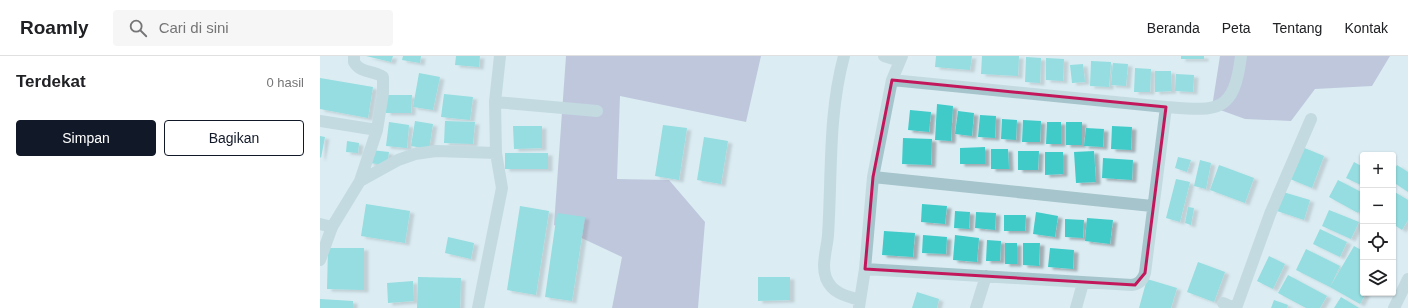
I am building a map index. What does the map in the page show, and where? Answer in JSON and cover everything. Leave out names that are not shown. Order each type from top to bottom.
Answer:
[{"type":"street","points":[[320,260],[326,226],[360,181],[377,130],[383,93],[383,77],[360,69],[354,62],[354,56]]},
{"type":"street","points":[[478,308],[502,188],[496,153],[495,102],[500,56]]},
{"type":"street","points":[[844,56],[831,125],[828,236],[824,269],[830,286],[842,295],[859,304],[865,269],[873,177],[892,80],[901,58],[884,56]]},
{"type":"street","points":[[892,80],[1166,107],[1206,109],[1222,105],[1232,93],[1241,56]]},
{"type":"street","points":[[495,102],[597,111]]},
{"type":"street","points":[[865,269],[1132,285],[1142,280],[1148,257],[1152,206],[1166,107]]},
{"type":"street","points":[[1223,303],[1235,308],[1270,214],[1311,119]]},
{"type":"street","points":[[320,121],[377,130]]},
{"type":"street","points":[[360,181],[398,160],[415,154],[436,151],[496,153]]},
{"type":"street","points":[[873,177],[1152,206]]},
{"type":"street","points":[[976,308],[986,276]]},
{"type":"street","points":[[1394,308],[1408,279]]},
{"type":"street","points":[[1076,308],[1083,283]]},
{"type":"highlighted area","points":[[892,80],[1166,107],[1145,273],[1135,285],[865,269],[873,177]]},
{"type":"shaded area","points":[[566,56],[761,56],[746,122],[620,96],[617,179],[669,180],[705,222],[698,308],[612,308],[622,257],[554,225]]},
{"type":"shaded area","points":[[1220,56],[1390,56],[1372,86],[1315,89],[1291,121],[1245,119],[1212,107]]},
{"type":"building","points":[[366,56],[393,56],[391,62]]},
{"type":"building","points":[[403,56],[421,56],[420,63],[402,60]]},
{"type":"building","points":[[456,56],[480,56],[479,67],[455,65]]},
{"type":"building","points":[[936,56],[972,56],[970,70],[935,67]]},
{"type":"building","points":[[982,56],[1019,56],[1018,76],[981,74]]},
{"type":"building","points":[[1181,56],[1204,56],[1204,59],[1181,59]]},
{"type":"building","points":[[1026,57],[1041,58],[1040,83],[1025,82]]},
{"type":"building","points":[[1046,58],[1064,59],[1063,81],[1046,80]]},
{"type":"building","points":[[1091,61],[1111,62],[1109,87],[1090,86]]},
{"type":"building","points":[[1113,63],[1128,64],[1126,86],[1111,85]]},
{"type":"building","points":[[1083,64],[1085,82],[1072,83],[1070,65]]},
{"type":"building","points":[[1135,68],[1151,69],[1150,92],[1134,92]]},
{"type":"building","points":[[1155,71],[1171,71],[1172,91],[1155,92]]},
{"type":"building","points":[[419,73],[440,77],[433,110],[413,107]]},
{"type":"building","points":[[1176,74],[1194,75],[1193,92],[1175,91]]},
{"type":"building","points":[[320,78],[373,87],[368,118],[320,109]]},
{"type":"building","points":[[444,94],[473,97],[470,120],[441,117]]},
{"type":"building","points":[[386,95],[412,95],[411,113],[386,113]]},
{"type":"building","points":[[937,104],[953,106],[951,141],[935,140]]},
{"type":"building","points":[[910,110],[931,112],[929,132],[908,130]]},
{"type":"building","points":[[958,111],[974,113],[972,136],[955,134]]},
{"type":"building","points":[[980,115],[996,116],[995,138],[978,137]]},
{"type":"building","points":[[1002,119],[1017,120],[1016,140],[1001,139]]},
{"type":"building","points":[[1023,120],[1041,121],[1040,142],[1022,142]]},
{"type":"building","points":[[415,121],[433,124],[429,149],[411,146]]},
{"type":"building","points":[[445,121],[475,122],[473,144],[444,143]]},
{"type":"building","points":[[389,122],[409,125],[407,148],[386,146]]},
{"type":"building","points":[[1047,122],[1061,122],[1061,144],[1046,144]]},
{"type":"building","points":[[1066,122],[1082,122],[1082,145],[1066,145]]},
{"type":"building","points":[[663,125],[687,128],[679,180],[655,176]]},
{"type":"building","points":[[513,126],[542,126],[542,148],[514,149]]},
{"type":"building","points":[[1112,126],[1132,127],[1131,150],[1111,149]]},
{"type":"building","points":[[1086,128],[1104,129],[1103,147],[1084,146]]},
{"type":"building","points":[[320,136],[325,137],[321,158],[320,157]]},
{"type":"building","points":[[704,137],[728,141],[721,184],[697,180]]},
{"type":"building","points":[[903,138],[932,139],[931,165],[902,164]]},
{"type":"building","points":[[347,141],[359,143],[358,153],[346,152]]},
{"type":"building","points":[[985,147],[985,164],[960,164],[960,148]]},
{"type":"building","points":[[1302,147],[1324,156],[1312,188],[1290,179]]},
{"type":"building","points":[[991,149],[1008,149],[1009,169],[991,169]]},
{"type":"building","points":[[371,150],[389,152],[387,165],[369,163]]},
{"type":"building","points":[[1018,151],[1039,151],[1038,170],[1018,170]]},
{"type":"building","points":[[1094,151],[1096,182],[1076,183],[1074,152]]},
{"type":"building","points":[[1045,152],[1063,152],[1063,174],[1045,175]]},
{"type":"building","points":[[505,153],[548,153],[548,169],[505,169]]},
{"type":"building","points":[[1178,157],[1191,160],[1187,172],[1175,168]]},
{"type":"building","points":[[1103,158],[1133,160],[1132,180],[1102,178]]},
{"type":"building","points":[[1200,160],[1211,163],[1206,189],[1194,186]]},
{"type":"building","points":[[1354,162],[1360,165],[1360,185],[1346,178]]},
{"type":"building","points":[[1219,165],[1254,178],[1245,203],[1210,190]]},
{"type":"building","points":[[1397,165],[1408,172],[1408,192],[1396,184]]},
{"type":"building","points":[[1176,179],[1190,182],[1180,222],[1166,218]]},
{"type":"building","points":[[1338,180],[1360,191],[1360,209],[1358,213],[1329,197]]},
{"type":"building","points":[[1283,192],[1310,200],[1304,220],[1277,211]]},
{"type":"building","points":[[1396,193],[1408,200],[1408,220],[1402,230],[1396,226]]},
{"type":"building","points":[[366,204],[410,211],[405,243],[361,236]]},
{"type":"building","points":[[922,204],[947,206],[945,224],[921,222]]},
{"type":"building","points":[[520,206],[549,211],[536,295],[507,290]]},
{"type":"building","points":[[1188,207],[1194,208],[1191,225],[1185,223]]},
{"type":"building","points":[[1329,210],[1359,222],[1351,239],[1322,226]]},
{"type":"building","points":[[955,211],[970,212],[969,229],[954,228]]},
{"type":"building","points":[[976,212],[996,213],[995,230],[975,228]]},
{"type":"building","points":[[1036,212],[1058,216],[1055,237],[1033,234]]},
{"type":"building","points":[[557,213],[585,217],[572,301],[545,297]]},
{"type":"building","points":[[1004,215],[1026,215],[1025,231],[1004,231]]},
{"type":"building","points":[[1087,218],[1113,220],[1110,244],[1085,241]]},
{"type":"building","points":[[1065,219],[1084,220],[1083,238],[1065,237]]},
{"type":"building","points":[[1320,229],[1347,242],[1340,257],[1313,244]]},
{"type":"building","points":[[884,231],[915,233],[913,257],[882,255]]},
{"type":"building","points":[[923,235],[947,237],[946,254],[922,253]]},
{"type":"building","points":[[955,235],[979,238],[977,262],[953,260]]},
{"type":"building","points":[[448,237],[474,243],[471,259],[445,253]]},
{"type":"building","points":[[987,240],[1001,241],[1000,261],[986,261]]},
{"type":"building","points":[[1005,243],[1017,243],[1017,264],[1005,264]]},
{"type":"building","points":[[1023,243],[1040,243],[1039,266],[1023,265]]},
{"type":"building","points":[[1354,246],[1360,249],[1360,296],[1364,296],[1360,304],[1330,287]]},
{"type":"building","points":[[328,248],[364,248],[364,290],[327,289]]},
{"type":"building","points":[[1050,248],[1074,250],[1073,269],[1048,267]]},
{"type":"building","points":[[1306,249],[1340,266],[1330,287],[1296,270]]},
{"type":"building","points":[[1269,256],[1285,264],[1273,289],[1257,281]]},
{"type":"building","points":[[1198,262],[1225,272],[1214,302],[1187,292]]},
{"type":"building","points":[[1288,275],[1327,296],[1320,308],[1306,308],[1278,293]]},
{"type":"building","points":[[418,277],[461,278],[460,308],[417,308]]},
{"type":"building","points":[[758,277],[790,277],[790,300],[758,301]]},
{"type":"building","points":[[1147,279],[1177,288],[1171,308],[1139,308]]},
{"type":"building","points":[[413,281],[414,301],[388,303],[387,283]]},
{"type":"building","points":[[917,292],[939,299],[937,308],[912,308]]},
{"type":"building","points":[[1341,297],[1359,308],[1334,308]]},
{"type":"building","points":[[320,299],[353,301],[353,308],[320,308]]},
{"type":"building","points":[[1274,300],[1288,305],[1287,308],[1271,308]]}]
